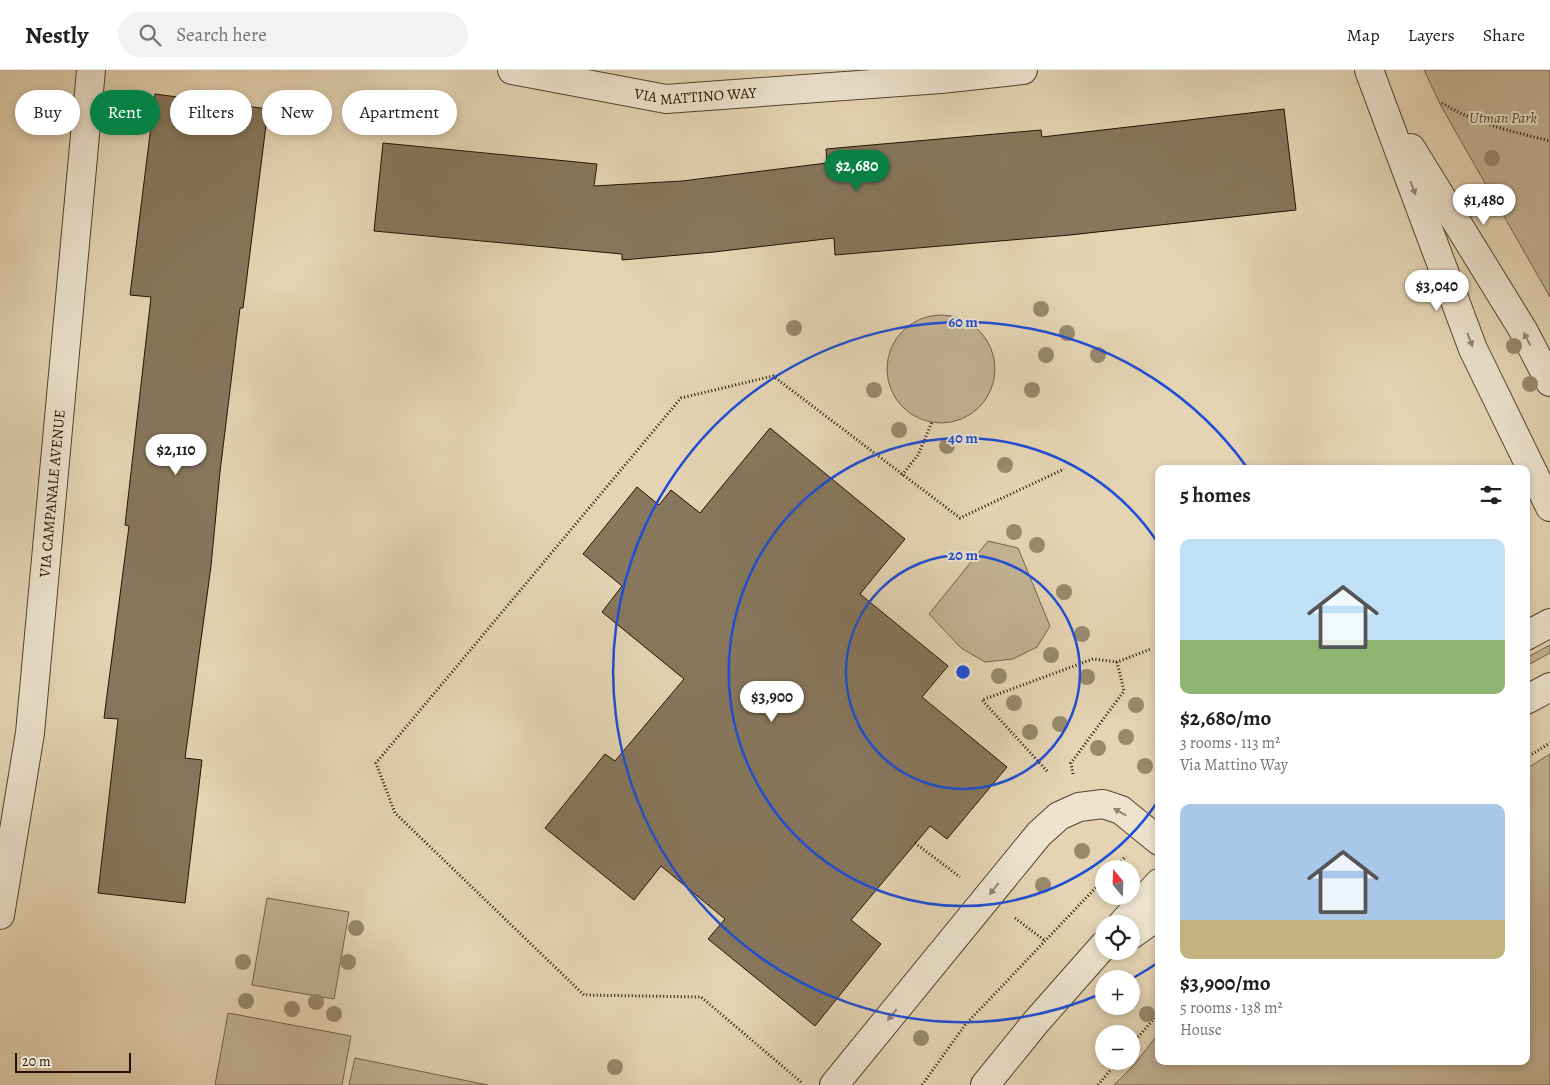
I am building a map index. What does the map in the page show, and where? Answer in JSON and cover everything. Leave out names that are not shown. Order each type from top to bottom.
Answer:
[{"type":"street","name":"VIA CAMPANALE AVENUE","points":[[0,915],[30,733],[91,70]]},
{"type":"street","name":"VIA MATTINO WAY","points":[[512,70],[666,99],[880,77],[1023,70]]},
{"type":"street","points":[[1373,82],[1523,330],[1550,382]]},
{"type":"street","points":[[1373,82],[1473,348],[1530,465]]},
{"type":"street","points":[[1530,466],[1550,507]]},
{"type":"street","points":[[1530,634],[1550,623]]},
{"type":"street","points":[[1530,698],[1550,687]]},
{"type":"street","points":[[834,1085],[1039,834],[1059,816],[1079,807],[1103,804],[1121,810],[1155,838]]},
{"type":"street","points":[[1130,915],[1155,887]]},
{"type":"street","points":[[1140,929],[1155,918]]},
{"type":"street","points":[[985,1085],[1036,1022],[1095,956]]},
{"type":"street","points":[[1082,971],[1097,960]]},
{"type":"path","points":[[1442,103],[1454,110],[1512,132],[1550,141]]},
{"type":"path","points":[[805,1085],[701,997],[584,995],[395,813],[376,763],[681,398],[773,376],[960,518],[1064,470]]},
{"type":"path","points":[[902,475],[918,455],[932,422]]},
{"type":"path","points":[[1047,771],[982,700],[1093,659],[1117,662],[1151,649]]},
{"type":"path","points":[[1079,807],[1071,763],[1124,691],[1117,662]]},
{"type":"path","points":[[1530,756],[1550,743]]},
{"type":"path","points":[[922,1085],[965,1026],[1095,889]]},
{"type":"path","points":[[1140,1035],[1155,1018]]},
{"type":"path","points":[[1098,1085],[1110,1070]]},
{"type":"green space","name":"Utman Park","points":[[1424,70],[1550,70],[1550,297],[1441,106]]},
{"type":"green space","points":[[941,315],[962,319],[979,331],[991,348],[995,369],[991,390],[979,407],[962,419],[941,423],[920,419],[903,407],[891,390],[887,369],[891,348],[903,331],[920,319]]},
{"type":"green space","points":[[988,541],[1018,548],[1050,626],[1037,647],[1013,659],[985,662],[961,648],[929,614]]},
{"type":"green space","points":[[1550,645],[1550,653],[1530,664],[1530,656]]},
{"type":"green space","points":[[1550,754],[1550,1085],[1114,1085],[1129,1070],[1140,1070],[1140,1057],[1155,1038],[1155,1065],[1530,1065],[1530,766]]},
{"type":"green space","points":[[267,898],[349,912],[334,999],[252,985]]},
{"type":"green space","points":[[228,1013],[351,1036],[342,1085],[215,1085]]},
{"type":"green space","points":[[355,1058],[488,1085],[349,1085]]},
{"type":"building","points":[[160,95],[170,96],[170,135],[252,135],[252,107],[262,108],[262,135],[265,135],[243,308],[240,308],[220,472],[211,566],[185,758],[202,760],[185,903],[98,893],[118,719],[104,718],[129,526],[125,525],[151,297],[130,295],[150,135],[160,135]]},
{"type":"building","points":[[1284,109],[1296,210],[1070,235],[835,255],[834,238],[714,252],[622,260],[622,254],[374,231],[383,143],[597,164],[594,186],[682,181],[827,163],[826,149],[1041,130],[1042,137]]},
{"type":"building","points":[[770,428],[905,539],[860,594],[948,666],[922,697],[1007,767],[947,839],[930,826],[851,920],[881,944],[815,1026],[708,939],[725,919],[661,866],[634,900],[545,828],[605,754],[615,761],[684,679],[602,612],[622,586],[583,554],[637,487],[659,505],[671,490],[700,513]]}]
